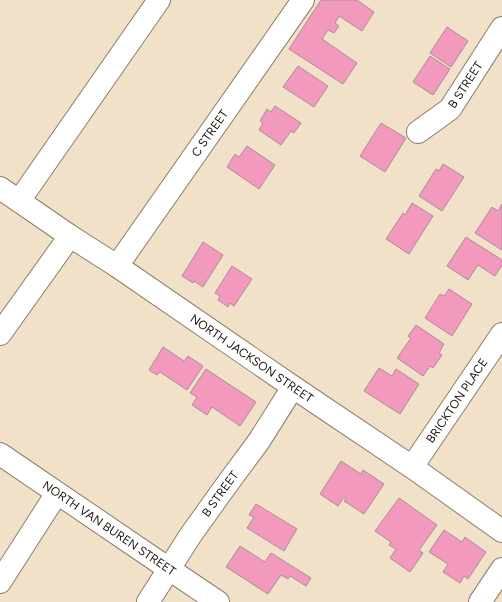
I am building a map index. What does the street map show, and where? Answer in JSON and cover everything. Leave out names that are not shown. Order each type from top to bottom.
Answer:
[{"type":"street","points":[[19,200],[159,0]]},
{"type":"street","name":"C STREET","points":[[117,266],[303,0]]},
{"type":"street","name":"B STREET","points":[[418,132],[450,109],[502,28]]},
{"type":"street","name":"NORTH JACKSON STREET","points":[[0,188],[412,467],[502,531]]},
{"type":"street","points":[[0,334],[70,236]]},
{"type":"street","name":"BRICKTON PLACE","points":[[412,467],[502,334]]},
{"type":"street","name":"B STREET","points":[[148,602],[194,530],[259,441],[293,387]]},
{"type":"street","name":"NORTH VAN BUREN STREET","points":[[0,454],[218,602]]},
{"type":"street","points":[[0,582],[57,493]]},
{"type":"street","points":[[480,602],[502,569]]},
{"type":"building","points":[[321,0],[357,0],[374,12],[362,31],[339,16],[335,23],[339,26],[334,33],[328,30],[322,39],[357,63],[343,84],[289,49]]},
{"type":"building","points":[[447,27],[468,41],[451,67],[430,53]]},
{"type":"building","points":[[430,56],[450,69],[433,95],[413,82]]},
{"type":"building","points":[[298,66],[328,86],[314,107],[283,87]]},
{"type":"building","points":[[275,106],[301,123],[294,133],[291,131],[281,145],[259,130],[263,123],[260,121],[267,109],[271,112]]},
{"type":"building","points":[[381,123],[406,138],[385,172],[360,156]]},
{"type":"building","points":[[247,146],[275,165],[259,189],[227,167],[235,154],[239,157]]},
{"type":"building","points":[[443,164],[464,177],[442,211],[419,196],[436,169],[439,171]]},
{"type":"building","points":[[412,203],[433,216],[409,254],[386,239],[403,213],[405,215]]},
{"type":"building","points":[[502,204],[502,250],[475,233],[492,207],[498,211]]},
{"type":"building","points":[[466,237],[502,260],[502,265],[495,276],[478,265],[468,280],[447,266]]},
{"type":"building","points":[[203,242],[223,255],[203,287],[182,276]]},
{"type":"building","points":[[232,266],[252,279],[234,306],[230,303],[228,307],[218,300],[220,296],[215,293]]},
{"type":"building","points":[[449,289],[472,304],[452,336],[425,318],[440,294],[444,296]]},
{"type":"building","points":[[416,325],[444,344],[439,353],[442,355],[433,368],[430,366],[423,376],[397,358],[411,338],[408,336]]},
{"type":"building","points":[[163,347],[184,361],[188,356],[203,366],[187,390],[160,372],[157,375],[149,370]]},
{"type":"building","points":[[379,368],[392,376],[396,369],[419,384],[400,414],[364,391]]},
{"type":"building","points":[[206,369],[256,402],[240,426],[212,407],[207,415],[192,405],[197,397],[190,393]]},
{"type":"building","points":[[341,461],[361,474],[363,470],[384,484],[364,514],[344,501],[346,498],[344,497],[338,506],[320,494]]},
{"type":"building","points":[[399,498],[437,525],[419,550],[423,553],[410,572],[390,558],[396,549],[389,545],[391,542],[375,531]]},
{"type":"building","points":[[256,504],[297,529],[284,551],[247,528],[254,517],[249,515]]},
{"type":"building","points":[[444,530],[462,542],[465,537],[486,552],[468,579],[464,576],[460,583],[443,572],[448,564],[429,552]]},
{"type":"building","points":[[240,546],[265,562],[271,553],[311,578],[306,586],[290,576],[288,579],[281,575],[268,594],[226,567]]}]
